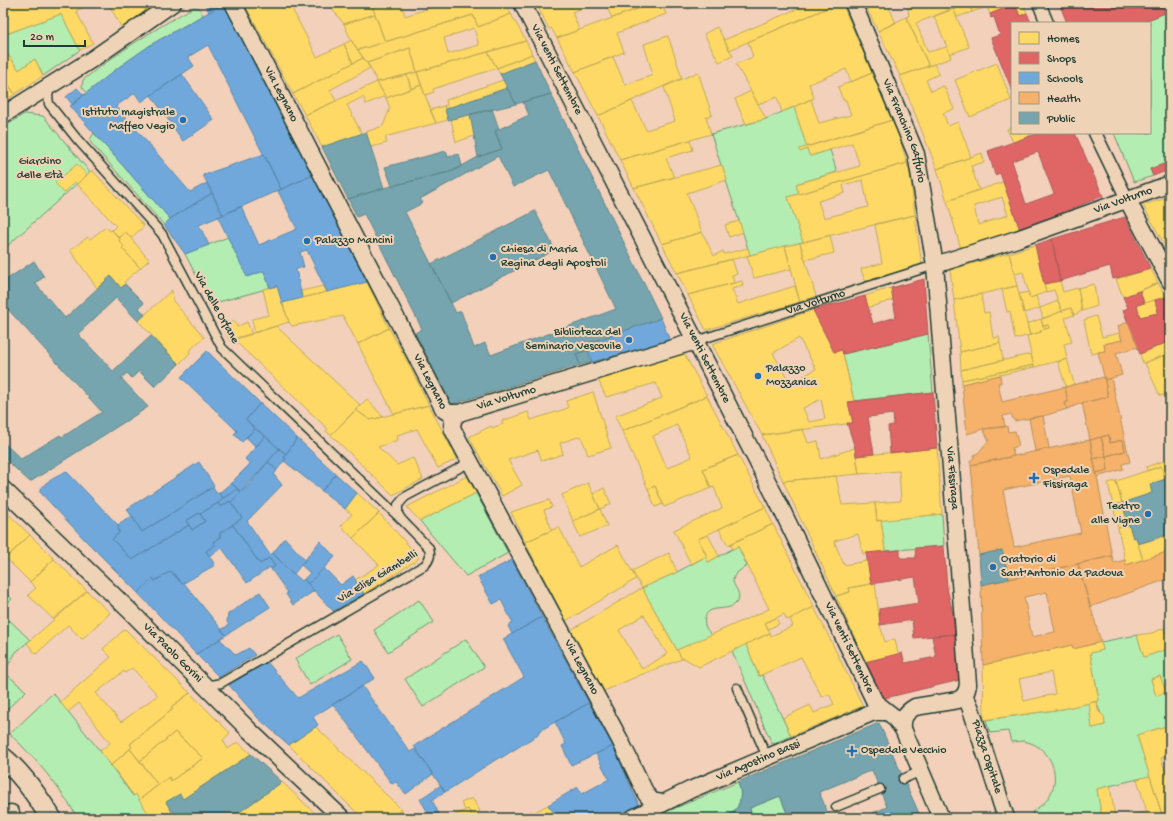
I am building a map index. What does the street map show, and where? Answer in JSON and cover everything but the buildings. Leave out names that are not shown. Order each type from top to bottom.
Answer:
[{"type":"street","points":[[3,115],[105,51],[173,3]]},
{"type":"street","name":"Via Legnano","points":[[233,3],[441,407],[449,413],[459,413]]},
{"type":"street","name":"Via venti Settembre","points":[[522,3],[779,504],[875,702],[886,712]]},
{"type":"street","name":"Via Franchino Gaffurio","points":[[852,3],[916,154],[935,265]]},
{"type":"street","points":[[1039,3],[1047,22]]},
{"type":"street","points":[[1096,134],[1170,281]]},
{"type":"street","name":"Via Volturno","points":[[935,265],[1017,239],[1170,184]]},
{"type":"street","name":"Via Fissiraga","points":[[935,265],[967,672],[965,695]]},
{"type":"street","name":"Via Volturno","points":[[459,413],[696,342]]},
{"type":"street","name":"Via Legnano","points":[[459,413],[454,417],[452,426],[466,453],[620,740],[646,794],[652,801],[663,803]]},
{"type":"street","name":"Via Paolo Gorini","points":[[3,489],[129,610],[249,730],[342,818]]},
{"type":"street","points":[[903,729],[902,722],[904,716],[915,707],[958,700],[965,695]]},
{"type":"street","name":"Piazza Ospitale","points":[[965,695],[972,709],[1006,818]]},
{"type":"street","name":"Via Agostino Bassi","points":[[634,818],[690,790],[767,757],[874,712],[886,712]]},
{"type":"street","points":[[886,712],[894,717],[903,729],[941,818]]},
{"type":"street","points":[[3,758],[22,778],[43,805],[50,818]]},
{"type":"lane","name":"Via delle Orfane","points":[[53,83],[48,95],[49,104],[76,139],[162,234],[222,348],[401,518]]},
{"type":"lane","name":"Via Volturno","points":[[696,342],[935,265]]},
{"type":"lane","points":[[401,518],[397,510],[401,501],[463,466],[466,460],[466,453]]},
{"type":"lane","name":"Via Elisa Giambelli","points":[[201,682],[211,685],[221,683],[425,565],[430,558],[431,553],[429,548],[401,518]]},
{"type":"lane","points":[[737,688],[767,757]]},
{"type":"lane","points":[[903,779],[921,772]]},
{"type":"lane","points":[[836,807],[880,789]]},
{"type":"green space","points":[[194,7],[199,8],[203,15],[152,44],[119,67],[87,93],[82,87],[83,80],[123,50]]},
{"type":"green space","points":[[1170,11],[1170,170],[1166,163],[1150,169],[1153,176],[1134,182],[1114,134],[1151,134],[1151,22],[1142,22]]},
{"type":"green space","points":[[61,14],[80,50],[43,76],[35,59],[19,70],[3,48],[3,35]]},
{"type":"green space","points":[[794,107],[807,147],[800,151],[807,149],[810,156],[830,150],[837,172],[796,184],[799,194],[788,197],[803,242],[750,255],[711,134],[766,119]]},
{"type":"green space","name":"Giardino delle Età","points":[[24,114],[43,116],[90,172],[6,247],[3,242],[3,128]]},
{"type":"green space","points":[[94,133],[170,219],[164,225],[91,143],[90,140]]},
{"type":"green space","points":[[228,237],[247,276],[264,271],[270,288],[211,304],[185,254]]},
{"type":"green space","points":[[928,334],[933,392],[854,401],[843,354]]},
{"type":"green space","points":[[476,493],[508,553],[466,576],[420,521]]},
{"type":"green space","points":[[942,514],[944,546],[885,551],[881,520]]},
{"type":"green space","points":[[738,546],[747,566],[738,572],[733,581],[739,598],[732,606],[714,609],[707,613],[705,618],[705,626],[712,635],[677,650],[642,588],[705,557],[708,562]]},
{"type":"green space","points":[[3,591],[12,599],[3,608]]},
{"type":"green space","points":[[419,600],[434,622],[388,652],[374,630]]},
{"type":"green space","points":[[3,614],[30,640],[16,652],[4,672],[26,691],[3,713]]},
{"type":"green space","points":[[337,634],[352,659],[310,685],[295,659]]},
{"type":"green space","points":[[1137,635],[1144,657],[1170,648],[1170,725],[1137,735],[1150,776],[1097,789],[1102,818],[1034,818],[1032,812],[1042,805],[1050,795],[1053,787],[1054,769],[1051,761],[1040,748],[1032,744],[1023,741],[1011,742],[1008,731],[990,733],[986,720],[1062,709],[1089,703],[1092,728],[1105,725],[1097,701],[1099,700],[1090,653],[1103,650],[1101,642]],"holes":[[[1160,676],[1166,692],[1156,695],[1151,679]]]},
{"type":"green space","points":[[466,639],[484,667],[423,707],[405,679]]},
{"type":"green space","points":[[746,644],[759,676],[762,675],[791,736],[772,744],[732,651]]},
{"type":"green space","points":[[53,693],[100,751],[133,796],[136,794],[152,818],[78,818],[47,773],[10,734]]},
{"type":"green space","points":[[738,782],[740,801],[730,818],[663,818],[661,814]]},
{"type":"green space","points":[[780,796],[789,818],[752,818],[750,808]]},
{"type":"place","name":"Istituto magistrale Maffeo Vegio","points":[[183,120]]},
{"type":"place","name":"Palazzo Mancini","points":[[307,241]]},
{"type":"place","name":"Chiesa di Maria Regina degli Apostoli","points":[[493,257]]},
{"type":"place","name":"Biblioteca del Seminario Vescovile","points":[[629,340]]},
{"type":"place","name":"Palazzo Mozzanica","points":[[758,376]]},
{"type":"place","name":"Ospedale Fissiraga","points":[[1034,478]]},
{"type":"place","name":"Teatro alle Vigne","points":[[1148,514]]},
{"type":"place","name":"Oratorio di Sant'Antonio da Padova","points":[[993,567]]},
{"type":"place","name":"Ospedale Vecchio","points":[[852,751]]}]
